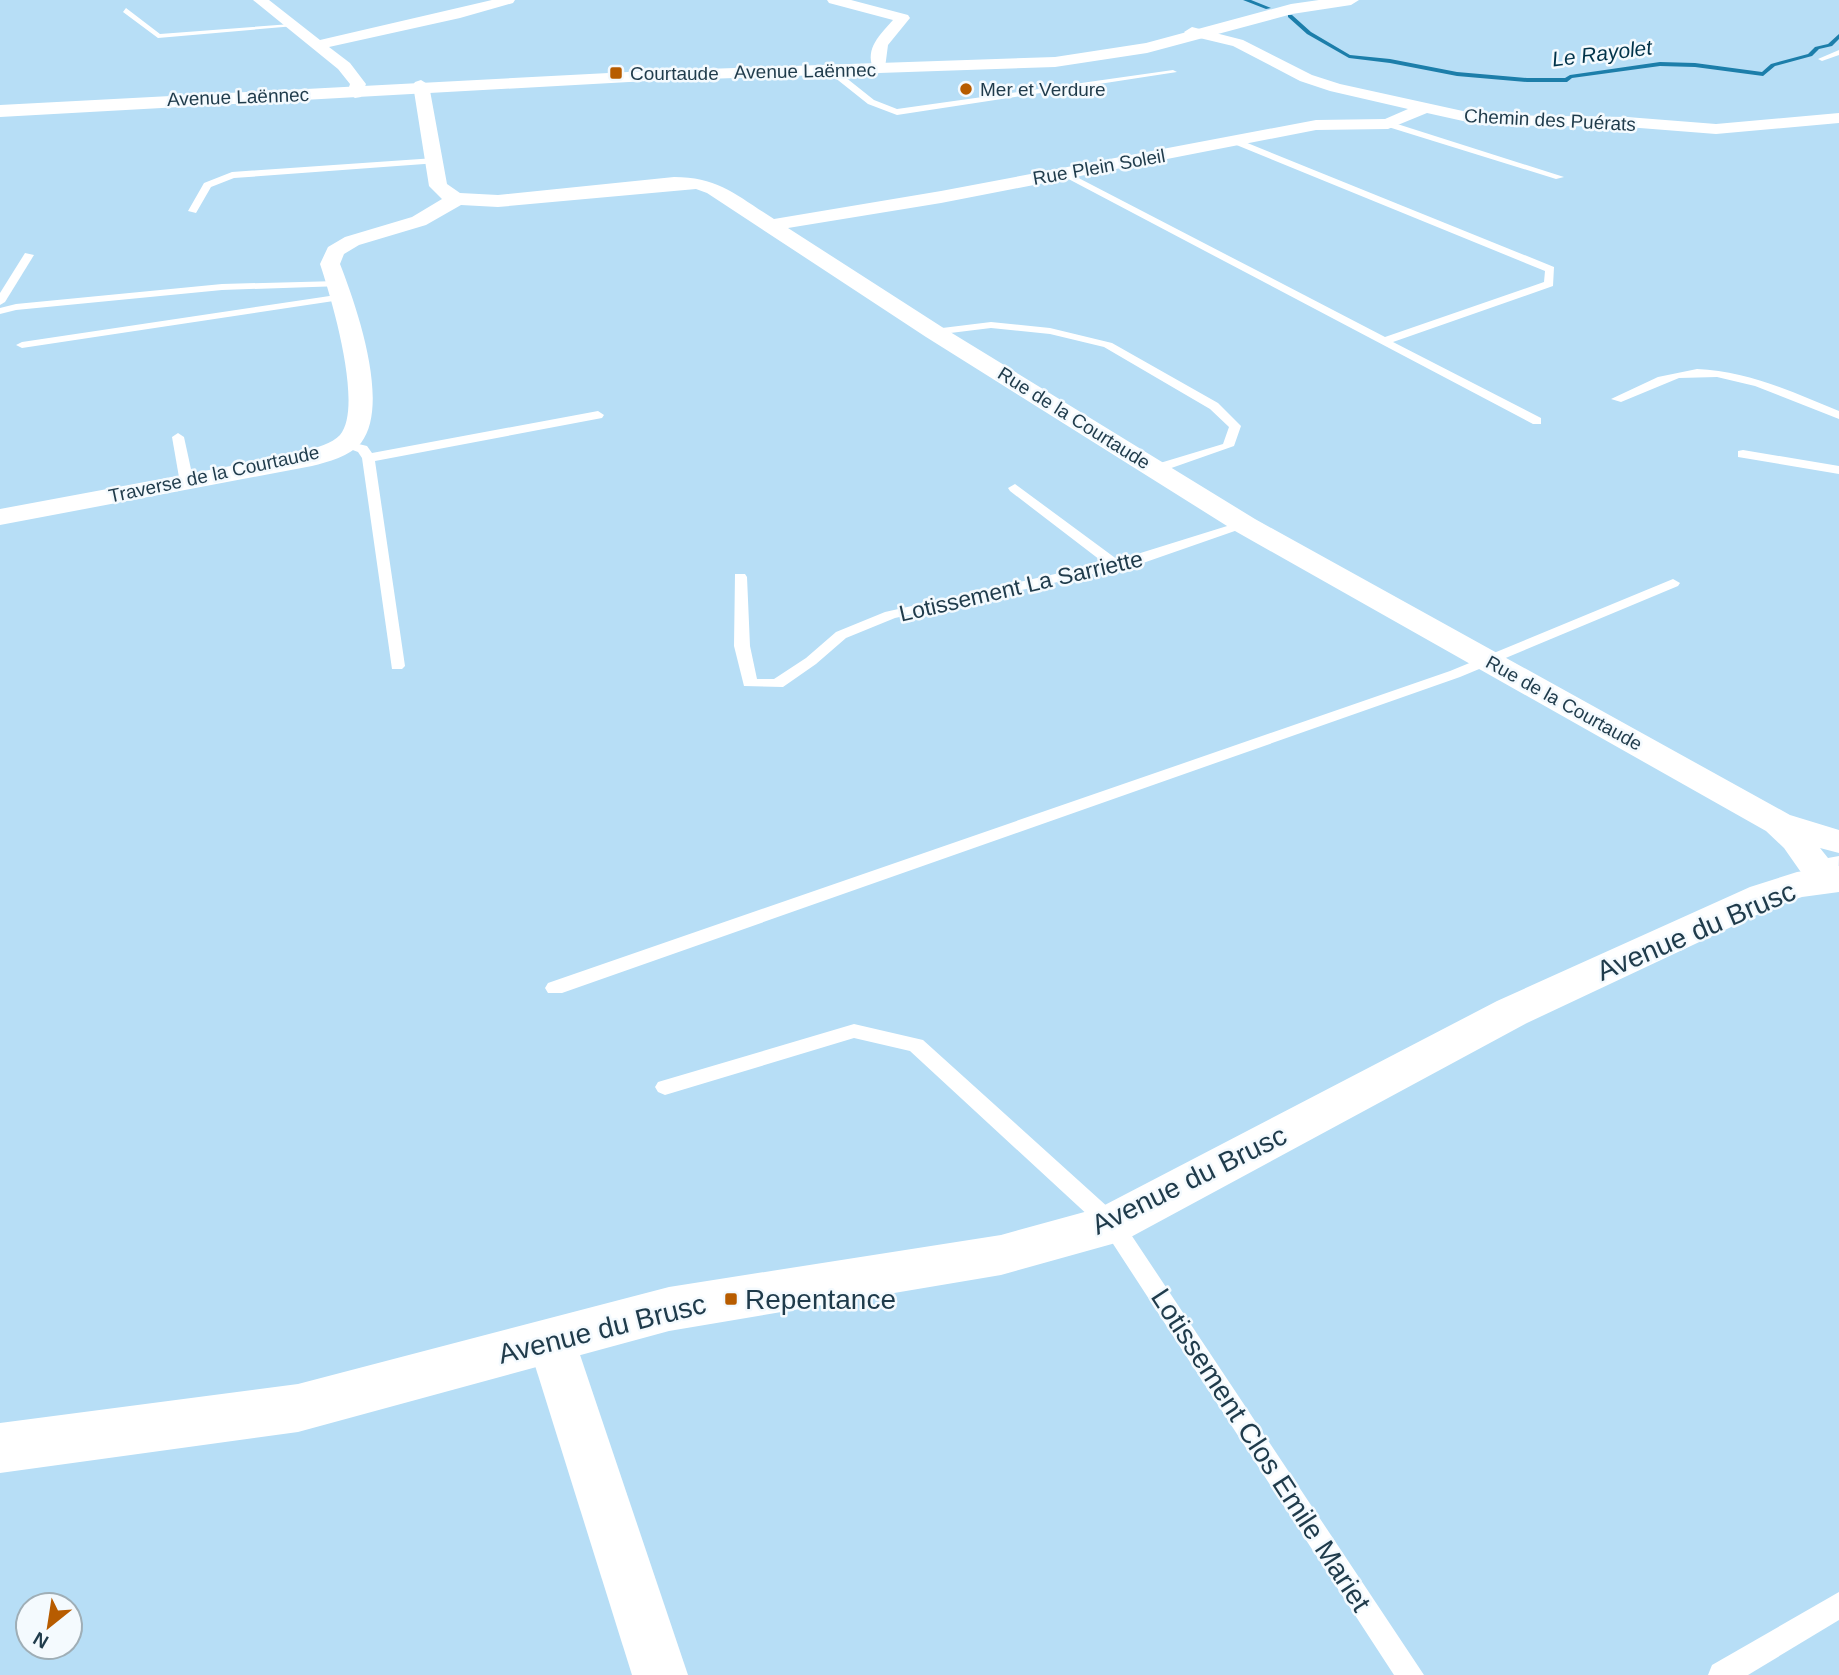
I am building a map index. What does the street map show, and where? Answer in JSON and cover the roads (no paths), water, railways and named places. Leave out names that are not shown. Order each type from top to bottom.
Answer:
[{"type":"main road","name":"Avenue Laënnec","points":[[421,87],[659,70],[880,68],[1055,62],[1147,48],[1282,7],[1323,0]]},
{"type":"main road","name":"Avenue Laënnec","points":[[1197,33],[1290,9],[1351,0]]},
{"type":"main road","name":"Avenue Laënnec","points":[[0,109],[647,76],[880,68]]},
{"type":"main road","name":"Avenue du Brusc","points":[[0,1448],[298,1408],[669,1310],[1001,1255],[1112,1224],[1512,1012],[1763,896],[1797,885],[1836,859]]},
{"type":"street","points":[[260,0],[349,72],[358,84],[356,90]]},
{"type":"street","points":[[316,45],[424,23],[508,0]]},
{"type":"street","points":[[834,0],[896,14],[903,18],[880,44],[880,68]]},
{"type":"street","name":"Chemin des Puérats","points":[[1197,33],[1238,43],[1306,78],[1336,88],[1481,120],[1601,121],[1716,129],[1839,118]]},
{"type":"street","points":[[421,87],[436,161],[438,186],[457,199]]},
{"type":"street","name":"Rue Plein Soleil","points":[[773,225],[1064,174],[1316,125],[1388,124],[1423,109]]},
{"type":"street","name":"Rue de la Courtaude","points":[[457,199],[498,201],[674,183],[698,183],[714,189],[934,332],[1245,525],[1778,823],[1796,840],[1836,859]]},
{"type":"street","name":"Traverse de la Courtaude","points":[[0,517],[312,458],[346,443],[355,434],[361,406],[340,291],[330,264],[335,251],[352,241],[418,221],[457,199]]},
{"type":"street","points":[[551,1340],[660,1675]]},
{"type":"lane","points":[[126,10],[158,36],[291,26]]},
{"type":"lane","points":[[1822,59],[1839,52]]},
{"type":"lane","points":[[832,71],[868,100],[888,112],[1173,72]]},
{"type":"lane","points":[[1388,124],[1559,177]]},
{"type":"lane","points":[[1237,142],[1550,268],[1549,284],[1384,341]]},
{"type":"lane","points":[[193,211],[207,185],[232,175],[436,161]]},
{"type":"lane","points":[[1064,174],[1536,421]]},
{"type":"lane","points":[[0,302],[29,255]]},
{"type":"lane","points":[[0,311],[16,307],[222,287],[340,291]]},
{"type":"lane","points":[[22,345],[340,291]]},
{"type":"lane","points":[[934,332],[991,325],[1050,331],[1108,345],[1214,406],[1235,426],[1228,446],[1155,468]]},
{"type":"lane","points":[[1617,398],[1678,374],[1703,371],[1739,377],[1839,415]]},
{"type":"lane","points":[[368,458],[598,415]]},
{"type":"lane","points":[[178,437],[187,483]]},
{"type":"lane","points":[[346,443],[363,449],[368,458],[397,666]]},
{"type":"lane","points":[[1743,454],[1839,470]]},
{"type":"lane","points":[[1015,488],[1116,565]]},
{"type":"lane","name":"Lotissement La Sarriette","points":[[740,578],[743,646],[750,683],[777,684],[811,661],[841,635],[890,615],[1138,560],[1245,525]]},
{"type":"lane","points":[[555,988],[1300,730],[1487,661],[1673,583]]},
{"type":"lane","name":"Lotissement Clos Emile Mariet","points":[[665,1087],[854,1031],[916,1045],[1112,1224],[1410,1675]]},
{"type":"lane","points":[[1722,1675],[1839,1605]]},
{"type":"waterway","name":"Le Rayolet","points":[[1246,0],[1268,8]]},
{"type":"waterway","name":"Le Rayolet","points":[[1290,16],[1309,33],[1349,56],[1457,74],[1527,80],[1567,80],[1570,77],[1660,64],[1695,65],[1763,74],[1773,65],[1810,55],[1817,48],[1830,45],[1839,36]]},
{"type":"place","name":"Courtaude","points":[[616,73]]},
{"type":"place","name":"Mer et Verdure","points":[[966,89]]},
{"type":"place","name":"Repentance","points":[[731,1299]]}]
